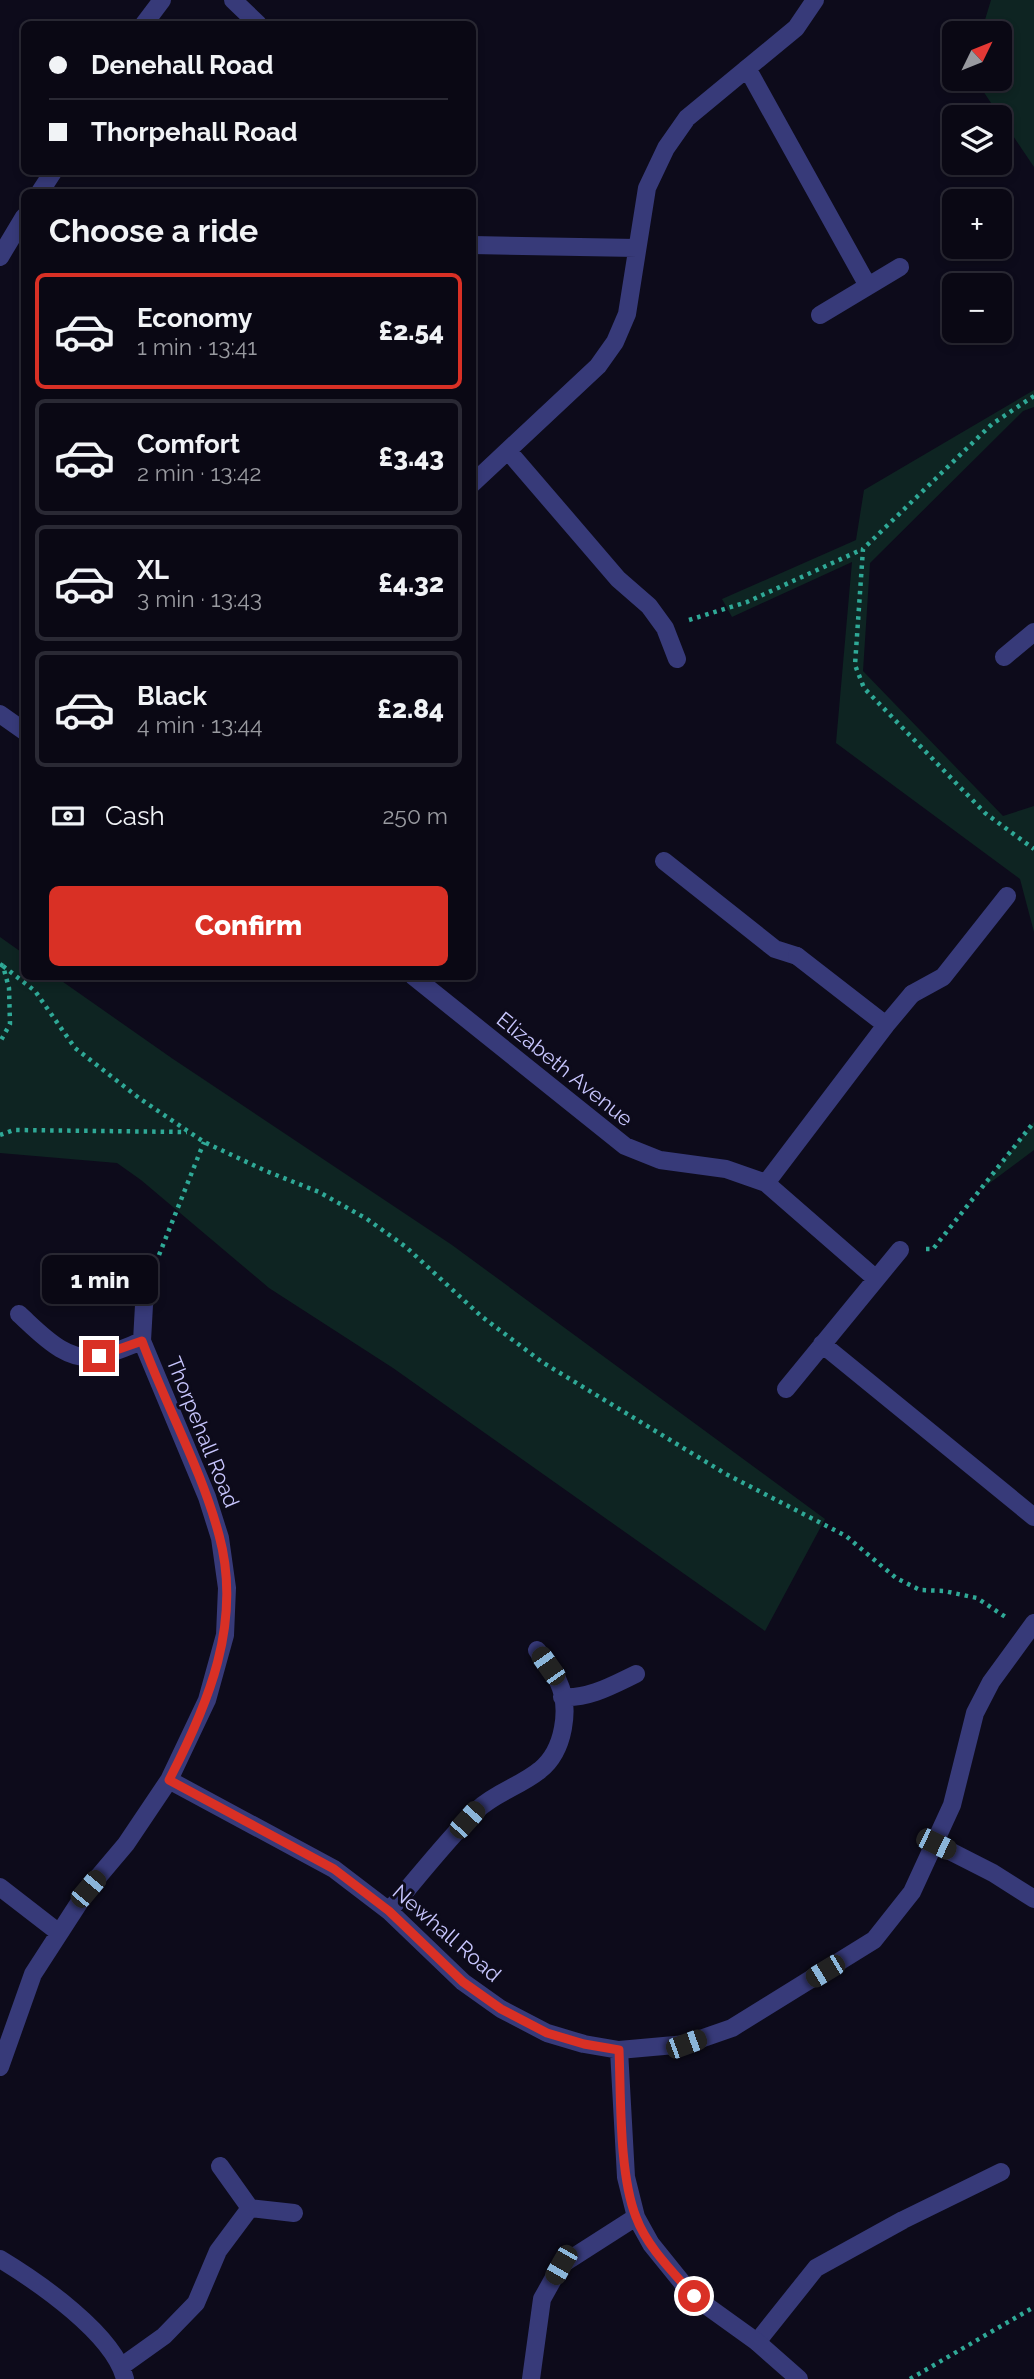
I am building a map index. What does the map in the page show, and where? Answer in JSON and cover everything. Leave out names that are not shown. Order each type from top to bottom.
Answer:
[{"type":"street","points":[[146,21],[162,0]]},
{"type":"street","points":[[233,0],[255,21]]},
{"type":"street","points":[[476,481],[598,366],[615,342],[628,314],[647,188],[666,148],[687,118],[796,28],[815,0]]},
{"type":"street","points":[[747,68],[868,286]]},
{"type":"street","points":[[0,257],[21,222]]},
{"type":"street","points":[[476,245],[637,248]]},
{"type":"street","points":[[820,315],[900,267]]},
{"type":"street","points":[[509,452],[618,579],[649,606],[665,628],[677,659]]},
{"type":"street","points":[[1004,657],[1034,632]]},
{"type":"street","points":[[0,714],[21,729]]},
{"type":"street","points":[[664,861],[775,949],[797,956],[886,1025]]},
{"type":"street","points":[[766,1182],[886,1025],[912,995],[943,977],[1007,897]]},
{"type":"street","name":"Elizabeth Avenue","points":[[418,980],[625,1146],[660,1160],[726,1169],[766,1182],[875,1278]]},
{"type":"street","points":[[786,1388],[900,1250]]},
{"type":"street","name":"Thorpehall Road","points":[[0,2067],[33,1974],[88,1889],[126,1844],[169,1780],[191,1738],[213,1681],[225,1635],[227,1588],[220,1538],[207,1497],[142,1341],[144,1305],[149,1280]]},
{"type":"street","name":"Thorpehall Road","points":[[19,1314],[68,1353],[82,1357],[99,1356],[142,1341]]},
{"type":"street","points":[[822,1344],[1034,1517]]},
{"type":"street","name":"Newhall Road","points":[[169,1780],[334,1869],[389,1911],[463,1982],[501,2009],[547,2033],[584,2044],[619,2050],[686,2044],[732,2028],[873,1940],[912,1892],[952,1805],[975,1713],[991,1682],[1031,1627]]},
{"type":"street","points":[[389,1911],[478,1808],[498,1793],[542,1769],[556,1751],[562,1733],[562,1697],[559,1682],[537,1650]]},
{"type":"street","points":[[562,1697],[576,1698],[599,1691],[636,1674]]},
{"type":"street","points":[[936,1844],[993,1873],[1034,1899]]},
{"type":"street","points":[[0,1887],[58,1932]]},
{"type":"street","points":[[619,2050],[626,2177],[636,2217],[651,2244],[694,2296],[757,2342],[799,2379]]},
{"type":"street","points":[[220,2166],[250,2208],[294,2213]]},
{"type":"street","points":[[757,2342],[816,2268],[903,2220],[1001,2172]]},
{"type":"street","points":[[0,2259],[50,2291],[94,2333],[123,2372],[196,2303],[218,2251],[250,2208]]},
{"type":"street","points":[[531,2379],[542,2299],[561,2265],[636,2217]]},
{"type":"path","points":[[665,628],[747,601],[863,549],[992,425],[1034,396]]},
{"type":"path","points":[[863,549],[855,665],[864,688],[985,813],[1034,849]]},
{"type":"path","points":[[0,1042],[10,1024],[9,988],[1,965]]},
{"type":"path","points":[[1,965],[35,991],[75,1048],[188,1132],[266,1171],[319,1192],[367,1219],[406,1247],[481,1315],[542,1362],[726,1475],[846,1536],[896,1578],[920,1590],[944,1591],[977,1598],[1031,1627]]},
{"type":"path","points":[[900,1250],[933,1249],[1034,1122]]},
{"type":"path","points":[[0,1135],[14,1130],[188,1132]]},
{"type":"path","points":[[149,1280],[204,1142]]},
{"type":"path","points":[[911,2379],[1034,2307]]},
{"type":"green space","points":[[991,0],[1034,0],[1034,167],[1012,134],[1012,105],[992,105],[983,91],[1012,91],[1012,21],[985,21]]},
{"type":"green space","points":[[1034,390],[1034,407],[1023,411],[870,563],[863,671],[1003,816],[1034,806],[1034,932],[1020,879],[836,743],[852,562],[732,617],[722,599],[856,540],[864,490]]},
{"type":"green space","points":[[0,937],[21,952],[21,980],[60,980],[173,1059],[452,1245],[825,1519],[765,1631],[393,1368],[269,1288],[141,1180],[117,1163],[0,1153]]},
{"type":"green space","points":[[1034,1122],[1034,1150],[979,1191]]},
{"type":"route","points":[[99,1356],[142,1341],[207,1497],[220,1538],[227,1588],[225,1635],[207,1700],[169,1780],[334,1869],[389,1911],[463,1982],[501,2009],[547,2033],[584,2044],[619,2050],[626,2177],[636,2217],[651,2244],[694,2296]]}]
